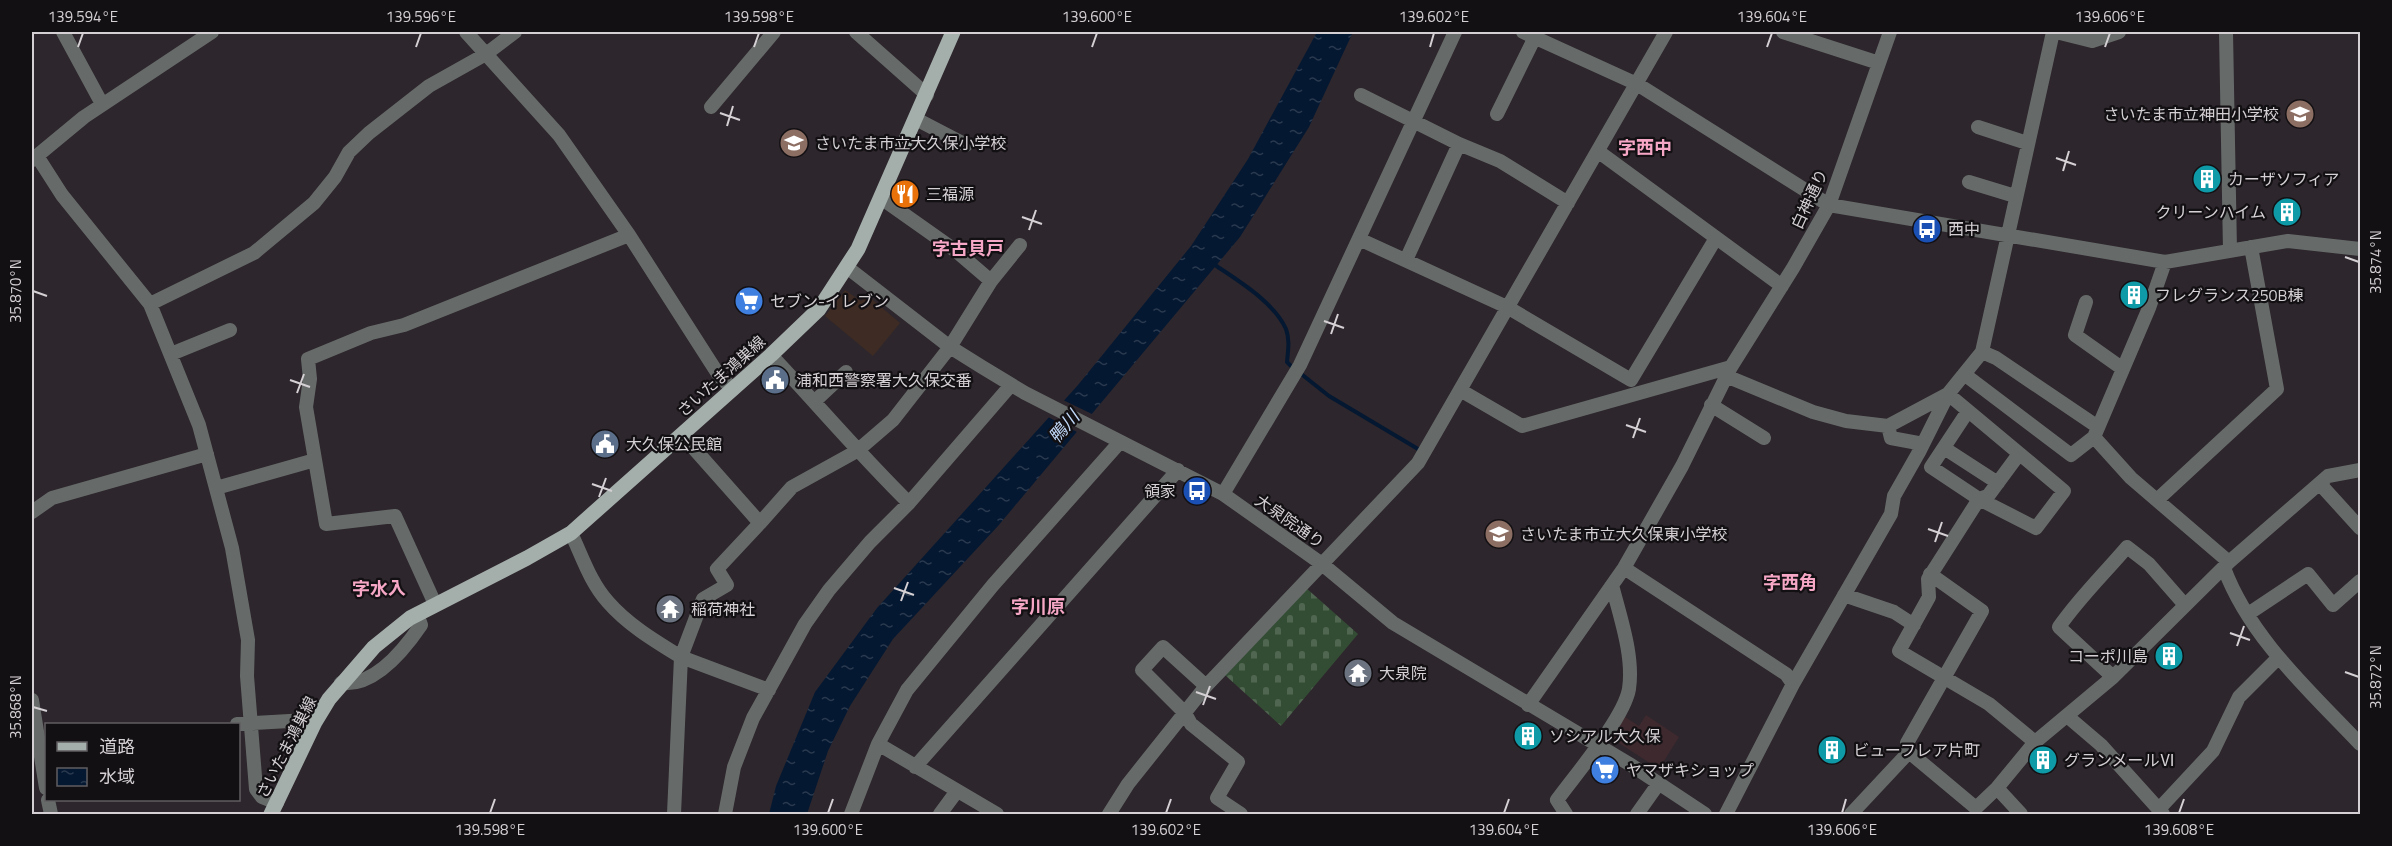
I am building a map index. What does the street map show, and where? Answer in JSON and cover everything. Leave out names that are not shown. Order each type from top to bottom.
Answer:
[{"type":"main road","name":"さいたま鴻巣線","points":[[274,809],[315,722],[341,683],[374,647],[417,614],[518,563],[571,532],[771,356],[819,309],[848,268],[927,95],[953,32]]},
{"type":"street","points":[[63,32],[102,104]]},
{"type":"street","points":[[212,32],[102,104],[34,158],[150,304],[199,425],[232,548],[248,640],[247,676],[253,723],[257,792],[274,809]]},
{"type":"street","points":[[466,32],[559,135],[629,235],[720,377],[733,389]]},
{"type":"street","points":[[150,304],[254,253],[314,203],[335,177],[349,152],[369,133],[429,86],[486,54],[515,32]]},
{"type":"street","points":[[711,107],[774,32]]},
{"type":"street","points":[[856,32],[927,95]]},
{"type":"street","points":[[1223,494],[1300,365],[1455,32]]},
{"type":"street","points":[[1109,814],[1128,784],[1206,686],[1418,463],[1666,32]]},
{"type":"street","name":"白神通り","points":[[1528,705],[1624,568],[1682,466],[1728,372],[1829,205],[1890,32]]},
{"type":"street","points":[[1726,814],[1793,684],[1891,514],[1893,496],[1919,452],[1948,394],[1982,352],[2015,196],[2054,32],[2092,41],[2119,32]]},
{"type":"street","points":[[2226,32],[2230,251]]},
{"type":"street","points":[[1790,33],[1880,63]]},
{"type":"street","points":[[1497,114],[1529,34],[1637,84],[1829,205],[2164,262],[2288,241],[2361,249]]},
{"type":"street","points":[[1361,95],[1459,144],[1500,161],[1568,203]]},
{"type":"street","points":[[916,119],[966,145]]},
{"type":"street","points":[[1978,127],[2027,143]]},
{"type":"street","points":[[1406,260],[1459,144]]},
{"type":"street","points":[[1599,152],[1782,286]]},
{"type":"street","points":[[1969,182],[2015,196]]},
{"type":"street","points":[[881,198],[956,251],[991,281]]},
{"type":"street","points":[[435,604],[395,516],[326,524],[306,407],[310,379],[308,359],[370,333],[404,325],[629,235]]},
{"type":"street","points":[[1359,239],[1507,307],[1631,381],[1716,238]]},
{"type":"street","points":[[674,814],[681,657],[703,599],[727,585],[717,569],[792,487],[857,451],[892,420],[950,347],[991,281],[1020,245]]},
{"type":"street","points":[[2157,500],[2277,389],[2251,248]]},
{"type":"street","points":[[1964,374],[2071,455],[2096,432],[2149,308],[2164,262]]},
{"type":"street","name":"大泉院通り","points":[[848,268],[950,347],[1025,393],[1223,494],[1322,564],[1393,623],[1597,744],[1706,814]]},
{"type":"street","points":[[2086,302],[2075,335],[2123,369]]},
{"type":"street","points":[[171,354],[230,330]]},
{"type":"street","points":[[1982,352],[1996,358],[2096,432],[2132,478],[2226,565],[2233,592],[2278,658],[2361,744]]},
{"type":"street","points":[[771,356],[815,401],[857,451],[909,503]]},
{"type":"street","points":[[815,401],[846,372]]},
{"type":"street","points":[[1460,390],[1522,426],[1728,372],[1813,412],[1846,421],[1888,426],[1948,394]]},
{"type":"street","points":[[725,814],[734,767],[753,718],[805,624],[829,590],[870,542],[909,503],[1011,385]]},
{"type":"street","points":[[1948,394],[2064,490],[2036,528],[1979,499],[1931,467],[1968,411]]},
{"type":"street","points":[[1711,405],[1764,438]]},
{"type":"street","points":[[1888,426],[1891,438],[1918,443],[1919,452]]},
{"type":"street","points":[[682,435],[760,523]]},
{"type":"street","points":[[851,814],[878,744],[907,690],[934,654],[1114,439]]},
{"type":"street","points":[[1944,448],[1998,483]]},
{"type":"street","points":[[32,512],[52,498],[207,453]]},
{"type":"street","points":[[2019,454],[1988,496],[1979,499],[1930,574],[1929,597],[1899,651],[1989,704],[2036,742]]},
{"type":"street","points":[[216,488],[315,460]]},
{"type":"street","points":[[915,767],[1178,470]]},
{"type":"street","points":[[1930,574],[1982,611],[1907,742],[1909,752],[1976,808],[1997,788],[2036,742],[2113,677],[2184,604],[2226,565],[2328,476],[2361,470]]},
{"type":"street","points":[[2320,484],[2361,528]]},
{"type":"street","points":[[571,532],[589,574],[607,601],[639,631],[681,657],[769,690]]},
{"type":"street","points":[[2113,677],[2059,627],[2077,600],[2090,591],[2127,548],[2150,564],[2184,604]]},
{"type":"street","points":[[1624,568],[1786,674],[1793,684]]},
{"type":"street","points":[[2248,614],[2307,574],[2333,605],[2361,581]]},
{"type":"street","points":[[1566,814],[1557,800],[1621,711],[1630,686],[1628,655],[1612,585]]},
{"type":"street","points":[[1844,595],[1894,612],[1914,625]]},
{"type":"street","points":[[341,683],[358,683],[371,677],[398,653],[421,625],[417,614]]},
{"type":"street","points":[[1206,686],[1163,647],[1142,670],[1185,713],[1191,724],[1238,762],[1217,798],[1241,814]]},
{"type":"street","points":[[2067,716],[2101,745],[2161,812],[2213,751],[2239,697],[2278,658]]},
{"type":"street","points":[[32,700],[43,747],[45,774]]},
{"type":"street","points":[[240,724],[307,720],[315,722]]},
{"type":"street","points":[[878,744],[997,814]]},
{"type":"street","points":[[1851,814],[1909,752]]},
{"type":"street","points":[[1637,814],[1659,783]]},
{"type":"street","points":[[1997,788],[2022,814]]},
{"type":"street","points":[[940,814],[957,791]]},
{"type":"shaded area","points":[[845,290],[861,301],[867,295],[900,323],[873,356],[825,316]]},
{"type":"shaded area","points":[[1622,715],[1639,726],[1646,715],[1679,737],[1659,769],[1608,736]]},
{"type":"green space","points":[[1305,587],[1358,634],[1281,726],[1225,675]]},
{"type":"water","name":"鴨川","points":[[1317,32],[1353,32],[1309,127],[1240,237],[998,526],[893,639],[850,706],[828,751],[807,814],[769,814],[776,786],[815,692],[877,608],[1078,385],[1191,246],[1248,159]]},
{"type":"pier","points":[[1061,399],[1094,415],[1079,433],[1046,416]]},
{"type":"waterway","points":[[2076,32],[2100,32]]},
{"type":"waterway","points":[[1212,263],[1254,292],[1280,319],[1288,337],[1287,362],[1294,369]]},
{"type":"waterway","points":[[1300,373],[1329,396],[1418,449]]},
{"type":"place","name":"さいたま市立神田小学校","points":[[2300,114]]},
{"type":"place","name":"さいたま市立大久保小学校","points":[[794,143]]},
{"type":"place","name":"カーザソフィア","points":[[2207,179]]},
{"type":"place","name":"三福源","points":[[905,194]]},
{"type":"place","name":"クリーンハイム","points":[[2287,212]]},
{"type":"place","name":"西中","points":[[1927,229]]},
{"type":"place","name":"フレグランス250B棟","points":[[2134,295]]},
{"type":"place","name":"セブン-イレブン","points":[[749,301]]},
{"type":"place","name":"浦和西警察署大久保交番","points":[[775,380]]},
{"type":"place","name":"大久保公民館","points":[[605,444]]},
{"type":"place","name":"領家","points":[[1197,491]]},
{"type":"place","name":"さいたま市立大久保東小学校","points":[[1499,534]]},
{"type":"place","name":"稲荷神社","points":[[670,609]]},
{"type":"place","name":"コーポ川島","points":[[2169,656]]},
{"type":"place","name":"大泉院","points":[[1358,673]]},
{"type":"place","name":"ソシアル大久保","points":[[1528,736]]},
{"type":"place","name":"ビューフレア片町","points":[[1832,750]]},
{"type":"place","name":"グランメールⅥ","points":[[2043,760]]},
{"type":"place","name":"ヤマザキショップ","points":[[1605,770]]},
{"type":"district","name":"字西中","points":[[1645,148]]},
{"type":"district","name":"字古貝戸","points":[[968,249]]},
{"type":"district","name":"字西角","points":[[1790,583]]},
{"type":"district","name":"字水入","points":[[379,589]]},
{"type":"district","name":"字川原","points":[[1038,607]]}]
